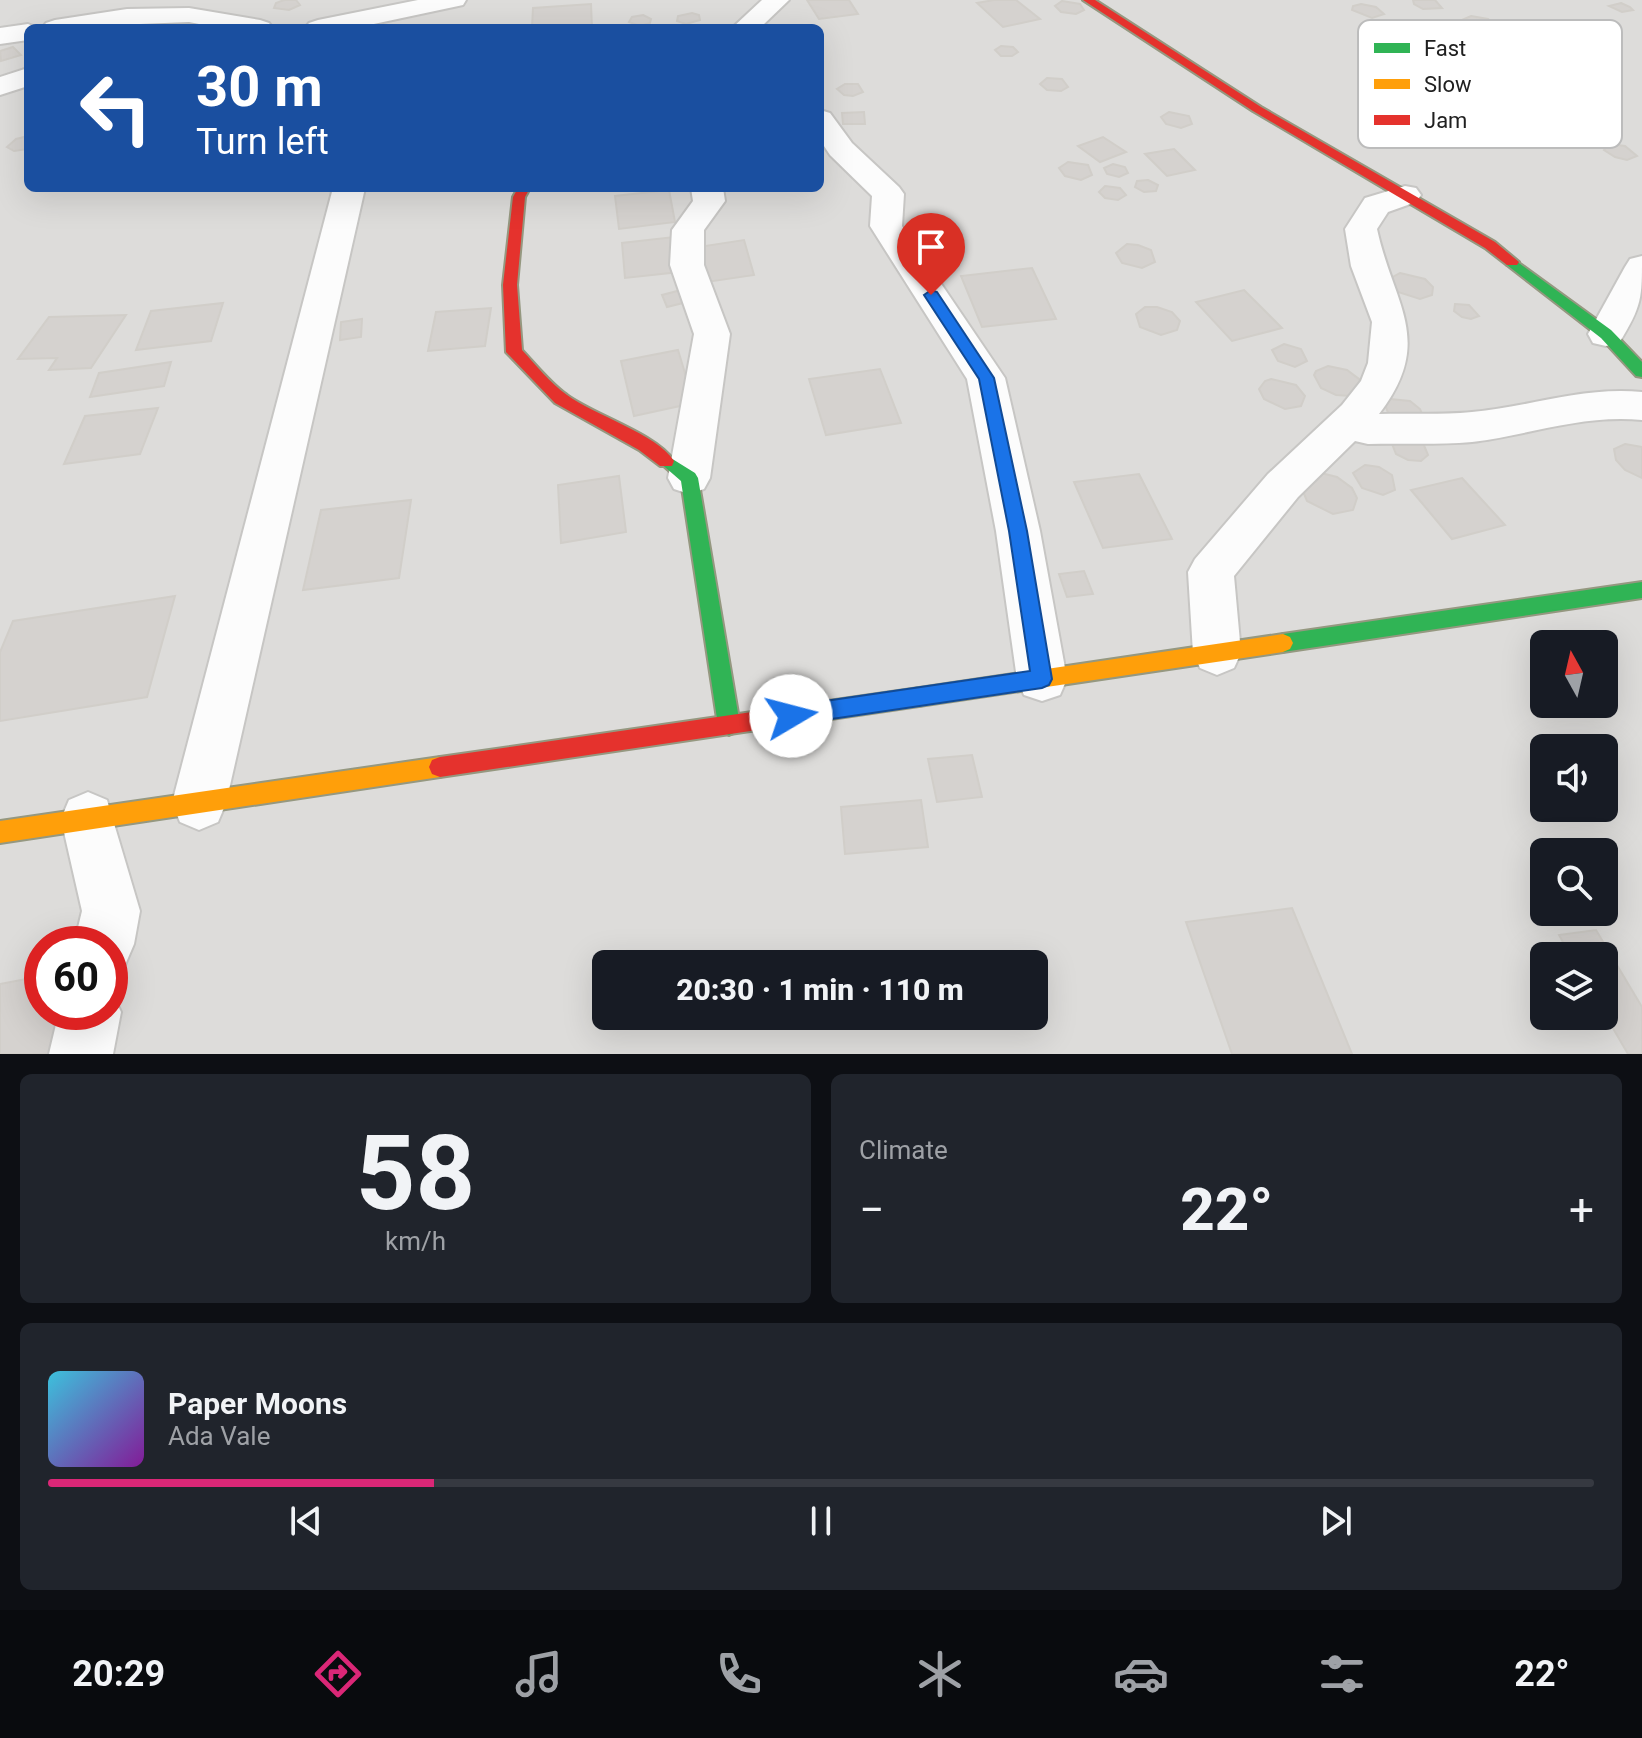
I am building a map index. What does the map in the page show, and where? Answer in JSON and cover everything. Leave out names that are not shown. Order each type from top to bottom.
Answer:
[{"type":"street","points":[[187,24],[240,0]]},
{"type":"street","points":[[359,24],[454,0]]},
{"type":"street","points":[[749,24],[777,0]]},
{"type":"street","points":[[1088,0],[1257,109],[1490,245],[1606,334],[1642,372]]},
{"type":"street","points":[[81,24],[127,17],[189,15],[238,24]]},
{"type":"street","points":[[0,36],[24,33]]},
{"type":"street","points":[[0,87],[24,79]]},
{"type":"street","points":[[824,125],[841,149],[888,194],[886,226],[986,378],[1018,531],[1042,679]]},
{"type":"street","points":[[199,803],[348,192]]},
{"type":"street","points":[[522,192],[510,285],[514,352],[561,399],[645,446],[689,478]]},
{"type":"street","points":[[708,192],[709,201],[688,230],[687,265],[712,334],[689,478],[729,725]]},
{"type":"street","points":[[1217,653],[1211,572],[1254,515],[1305,462],[1350,425],[1378,388],[1391,339],[1386,304],[1369,268],[1361,229],[1376,205],[1405,195]]},
{"type":"street","points":[[1606,334],[1642,267]]},
{"type":"street","points":[[1350,425],[1368,429],[1472,427],[1557,411],[1622,404],[1642,406]]},
{"type":"street","points":[[0,832],[1642,590]]},
{"type":"street","points":[[88,819],[111,911],[108,926]]},
{"type":"street","points":[[81,1054],[86,1030]]},
{"type":"shaded area","points":[[0,0],[1642,0],[1642,1054],[0,1054]]},
{"type":"building","points":[[296,0],[300,5],[289,10],[274,8],[276,3]]},
{"type":"building","points":[[807,0],[849,0],[858,14],[819,19]]},
{"type":"building","points":[[1016,0],[1040,19],[1003,27],[977,3]]},
{"type":"building","points":[[1413,0],[1435,0],[1442,8],[1423,9]]},
{"type":"building","points":[[1062,1],[1080,4],[1084,10],[1076,14],[1061,12],[1055,6]]},
{"type":"building","points":[[1621,3],[1633,10],[1622,12],[1609,6]]},
{"type":"building","points":[[591,4],[592,24],[532,24],[533,8]]},
{"type":"building","points":[[1353,6],[1376,7],[1384,14],[1372,18],[1352,10]]},
{"type":"building","points":[[643,15],[651,19],[650,23],[634,24],[629,22],[632,17]]},
{"type":"building","points":[[699,15],[700,20],[686,24],[677,21],[678,16]]},
{"type":"building","points":[[1471,16],[1489,20],[1462,20]]},
{"type":"building","points":[[1001,46],[1013,47],[1018,52],[1012,56],[1001,56],[995,50]]},
{"type":"building","points":[[13,47],[21,55],[1,61],[0,51]]},
{"type":"building","points":[[1047,78],[1062,79],[1068,87],[1061,91],[1047,90],[1040,84]]},
{"type":"building","points":[[845,84],[858,84],[863,92],[844,95],[837,89]]},
{"type":"building","points":[[864,112],[865,124],[843,124],[842,113]]},
{"type":"building","points":[[1169,112],[1189,116],[1192,124],[1181,128],[1166,124],[1161,117]]},
{"type":"building","points":[[24,137],[24,150],[14,151],[7,147]]},
{"type":"building","points":[[1103,137],[1126,152],[1100,162],[1078,146]]},
{"type":"building","points":[[1625,146],[1637,156],[1627,160],[1604,150]]},
{"type":"building","points":[[1174,149],[1195,170],[1167,176],[1145,154]]},
{"type":"building","points":[[1068,162],[1088,165],[1092,175],[1081,180],[1065,176],[1059,168]]},
{"type":"building","points":[[1113,164],[1125,167],[1128,173],[1119,177],[1107,174],[1104,168]]},
{"type":"building","points":[[1148,180],[1158,185],[1156,191],[1144,192],[1135,187],[1137,181]]},
{"type":"building","points":[[1105,186],[1120,188],[1126,195],[1118,200],[1105,198],[1099,192]]},
{"type":"building","points":[[669,192],[675,222],[619,229],[615,196]]},
{"type":"building","points":[[674,237],[679,272],[625,278],[622,243]]},
{"type":"building","points":[[744,240],[754,275],[700,283],[692,248]]},
{"type":"building","points":[[1127,244],[1151,250],[1155,262],[1142,268],[1122,263],[1116,253]]},
{"type":"building","points":[[1032,268],[1056,319],[982,327],[961,276]]},
{"type":"building","points":[[1400,273],[1425,279],[1433,287],[1432,295],[1420,299],[1398,292],[1391,278]]},
{"type":"building","points":[[685,289],[691,301],[667,307],[662,295]]},
{"type":"building","points":[[1244,290],[1282,328],[1232,341],[1196,302]]},
{"type":"building","points":[[223,303],[211,341],[136,350],[151,311]]},
{"type":"building","points":[[1455,304],[1469,305],[1479,316],[1471,319],[1462,317],[1454,311]]},
{"type":"building","points":[[1145,307],[1172,312],[1180,321],[1177,330],[1161,335],[1140,327],[1136,314]]},
{"type":"building","points":[[491,308],[485,346],[428,351],[436,312]]},
{"type":"building","points":[[126,315],[91,368],[49,370],[57,358],[18,359],[49,317]]},
{"type":"building","points":[[362,319],[361,337],[340,340],[341,322]]},
{"type":"building","points":[[1284,344],[1301,349],[1307,361],[1295,367],[1278,361],[1272,350]]},
{"type":"building","points":[[678,350],[694,403],[634,416],[621,361]]},
{"type":"building","points":[[171,362],[164,386],[90,397],[99,373]]},
{"type":"building","points":[[1328,366],[1347,370],[1359,379],[1361,384],[1351,396],[1336,395],[1321,388],[1314,375]]},
{"type":"building","points":[[880,369],[901,423],[826,435],[809,379]]},
{"type":"building","points":[[1271,379],[1296,385],[1305,396],[1301,406],[1285,409],[1264,399],[1259,389]]},
{"type":"building","points":[[1390,399],[1410,401],[1423,416],[1389,415],[1385,405]]},
{"type":"building","points":[[158,408],[140,454],[64,464],[85,416]]},
{"type":"building","points":[[1391,441],[1423,443],[1428,455],[1421,461],[1408,460],[1396,454]]},
{"type":"building","points":[[1625,444],[1642,447],[1642,478],[1625,470],[1616,460],[1614,449]]},
{"type":"building","points":[[1365,465],[1379,467],[1392,475],[1395,490],[1383,495],[1362,488],[1353,473]]},
{"type":"building","points":[[1321,473],[1337,477],[1352,488],[1357,498],[1353,510],[1333,514],[1307,501],[1302,489]]},
{"type":"building","points":[[1139,474],[1172,539],[1103,548],[1074,482]]},
{"type":"building","points":[[619,476],[626,532],[561,543],[558,485]]},
{"type":"building","points":[[1462,478],[1505,525],[1452,539],[1411,490]]},
{"type":"building","points":[[411,500],[399,578],[303,590],[321,510]]},
{"type":"building","points":[[1084,571],[1093,594],[1067,597],[1059,574]]},
{"type":"building","points":[[175,596],[147,697],[0,721],[0,652],[13,621]]},
{"type":"building","points":[[972,755],[982,797],[937,802],[928,759]]},
{"type":"building","points":[[921,800],[928,847],[845,854],[841,807]]},
{"type":"building","points":[[1292,908],[1352,1054],[1232,1054],[1186,922]]},
{"type":"building","points":[[1596,930],[1603,942],[1563,942],[1559,935]]},
{"type":"building","points":[[1618,967],[1642,1007],[1642,1054],[1628,1054],[1614,1030],[1618,1030]]},
{"type":"building","points":[[24,979],[24,1030],[59,1030],[52,1054],[0,1054],[0,984]]},
{"type":"traffic: fast","points":[[1512,262],[1606,334],[1642,372]]},
{"type":"traffic: fast","points":[[666,461],[689,478],[729,725]]},
{"type":"traffic: fast","points":[[1283,643],[1642,590]]},
{"type":"traffic: slow","points":[[919,697],[1283,643]]},
{"type":"traffic: slow","points":[[0,832],[440,767]]},
{"type":"traffic: jam","points":[[1088,0],[1257,109],[1490,245],[1512,262]]},
{"type":"traffic: jam","points":[[522,192],[510,285],[514,352],[561,399],[666,461]]},
{"type":"traffic: jam","points":[[440,767],[919,697]]},
{"type":"route","points":[[791,716],[1042,679],[1018,531],[986,378],[931,295]]}]
